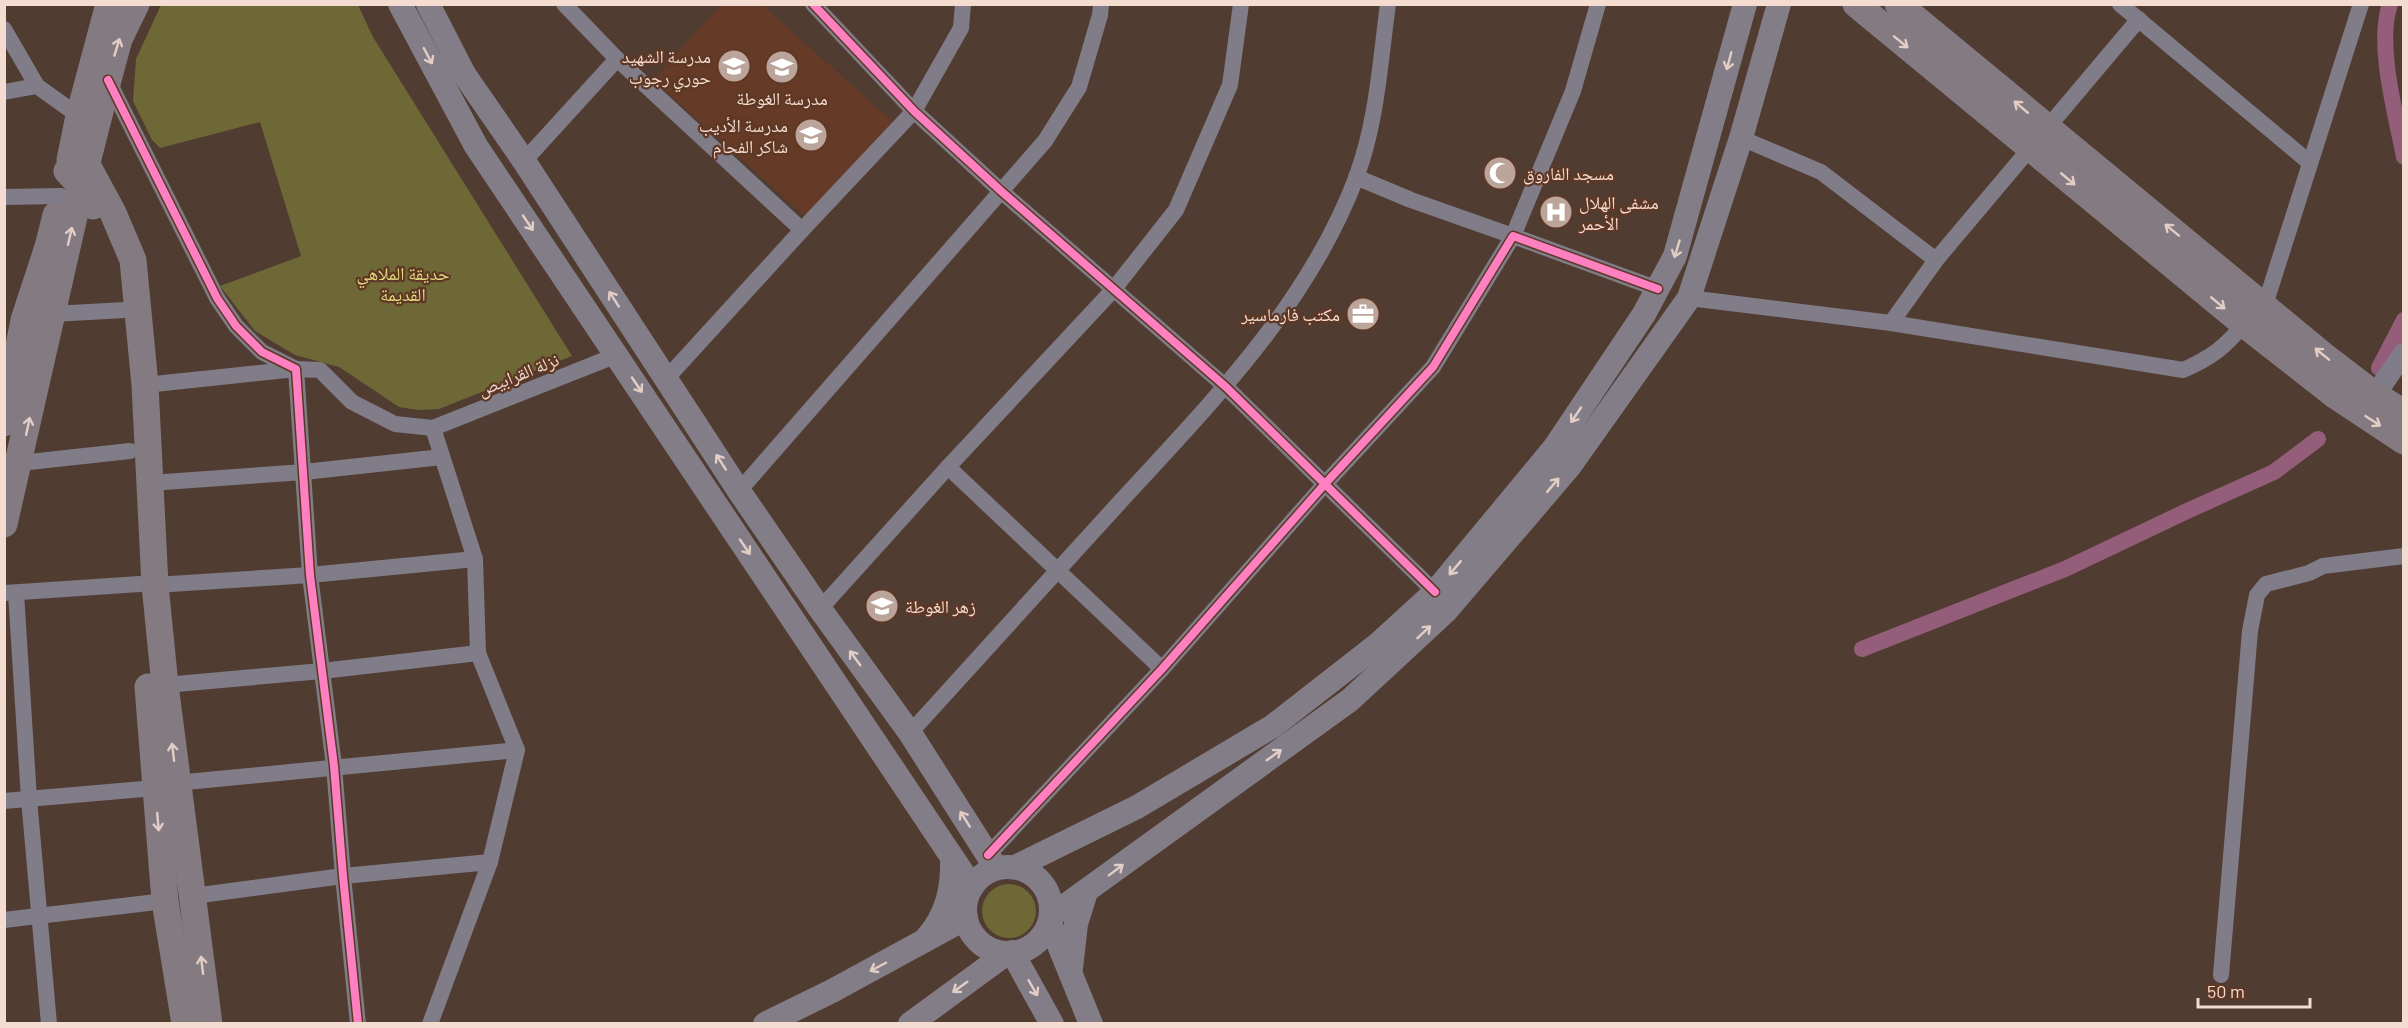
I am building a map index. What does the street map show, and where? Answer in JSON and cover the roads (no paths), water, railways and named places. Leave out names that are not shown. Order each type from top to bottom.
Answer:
[{"type":"main road","points":[[4,524],[20,464],[52,314],[74,173],[79,116],[109,4]]},
{"type":"main road","points":[[4,423],[14,321],[48,247],[108,80],[119,39],[136,4]]},
{"type":"main road","points":[[400,4],[476,146],[972,887]]},
{"type":"main road","points":[[428,4],[464,74],[820,609],[1000,863],[1031,873],[1044,884],[1051,899],[1050,920],[1044,934],[1035,944],[1024,950],[1009,952],[993,950],[981,943],[971,932],[966,918],[967,897],[982,875],[1000,863],[1137,807],[1273,726],[1377,645],[1435,592],[1555,447],[1644,314],[1675,256],[1745,4]]},
{"type":"main road","points":[[1050,920],[1350,699],[1446,611],[1569,467],[1689,298],[1741,138],[1779,4]]},
{"type":"main road","points":[[1856,4],[2265,305],[2324,356],[2403,413]]},
{"type":"main road","points":[[1898,4],[2039,138],[2244,324],[2336,396],[2403,441]]},
{"type":"main road","points":[[74,173],[110,236],[119,266],[125,310],[130,451],[147,584],[166,786],[193,896],[209,1023]]},
{"type":"main road","points":[[74,173],[113,213],[133,260],[145,385],[150,483],[147,584],[165,685],[165,901],[185,1023]]},
{"type":"main road","points":[[920,945],[943,914],[949,896],[952,858]]},
{"type":"main road","points":[[1071,973],[1073,940],[1086,892]]},
{"type":"main road","points":[[765,1023],[832,991],[966,918]]},
{"type":"main road","points":[[1050,920],[1091,1023]]},
{"type":"main road","points":[[910,1023],[1009,952]]},
{"type":"main road","points":[[1009,952],[1052,1023]]},
{"type":"street","points":[[564,4],[617,59],[802,230]]},
{"type":"street","points":[[813,4],[914,111],[1001,191],[1226,387],[1435,592]]},
{"type":"street","points":[[666,379],[914,111],[961,28],[963,4]]},
{"type":"street","points":[[740,491],[1045,141],[1079,87],[1100,15],[1101,4]]},
{"type":"street","points":[[820,609],[1113,290],[1176,210],[1230,85],[1241,4]]},
{"type":"street","points":[[910,733],[1226,387],[1297,293],[1330,237],[1356,177],[1373,120],[1388,4]]},
{"type":"street","points":[[1000,863],[1162,669],[1324,485],[1433,367],[1513,236],[1573,91],[1598,4]]},
{"type":"street","points":[[2120,4],[2310,163]]},
{"type":"street","points":[[2265,305],[2361,4]]},
{"type":"street","points":[[1891,323],[1936,260],[2139,19]]},
{"type":"street","points":[[4,29],[37,86],[79,116]]},
{"type":"street","points":[[524,161],[617,59]]},
{"type":"street","points":[[108,80],[217,297],[236,326],[262,352],[296,369]]},
{"type":"street","points":[[4,92],[37,86]]},
{"type":"street","points":[[1741,138],[1821,172],[1936,260]]},
{"type":"street","points":[[4,197],[74,173]]},
{"type":"street","points":[[1356,177],[1411,201],[1658,290]]},
{"type":"street","points":[[1689,298],[1891,323],[2183,370],[2204,361],[2225,346],[2244,324]]},
{"type":"street","points":[[52,314],[125,310]]},
{"type":"street","points":[[2375,395],[2403,353]]},
{"type":"street","name":"نزلة القرابيص","points":[[433,428],[617,355]]},
{"type":"street","points":[[296,369],[310,575],[334,766],[358,1023]]},
{"type":"street","points":[[145,385],[296,369],[320,370],[352,402],[395,424],[433,428],[475,559],[478,653],[517,750],[489,862],[430,1023]]},
{"type":"street","points":[[20,464],[130,451]]},
{"type":"street","points":[[150,483],[304,472],[442,457]]},
{"type":"street","points":[[948,467],[1162,669]]},
{"type":"street","points":[[2221,975],[2250,631],[2257,595],[2266,584],[2309,573],[2323,566],[2403,556]]},
{"type":"street","points":[[48,1023],[10,593],[310,575],[475,559]]},
{"type":"street","points":[[165,685],[322,671],[478,653]]},
{"type":"street","points":[[4,801],[166,786],[334,766],[517,750]]},
{"type":"street","points":[[193,896],[343,876],[489,862]]},
{"type":"street","points":[[4,920],[165,901]]},
{"type":"waterway","points":[[2390,4],[2386,20],[2386,59],[2404,157]]},
{"type":"waterway","points":[[2379,368],[2404,320]]},
{"type":"waterway","points":[[1862,649],[2065,569],[2274,472],[2318,439]]},
{"type":"place","name":"مدرسة الشهيد حوري رجوب","points":[[734,66]]},
{"type":"place","name":"مدرسة الغوطة","points":[[782,67]]},
{"type":"place","name":"مدرسة الأديب شاكر الفحام","points":[[811,135]]},
{"type":"place","name":"مسجد الفاروق","points":[[1500,173]]},
{"type":"place","name":"مشفى الهلال الأحمر","points":[[1556,212]]},
{"type":"place","name":"مكتب فارماسير","points":[[1363,314]]},
{"type":"place","name":"زهر الغوطة","points":[[882,606]]},
{"type":"park label","name":"حديقة الملاهي القديمة","points":[[403,283]]}]
